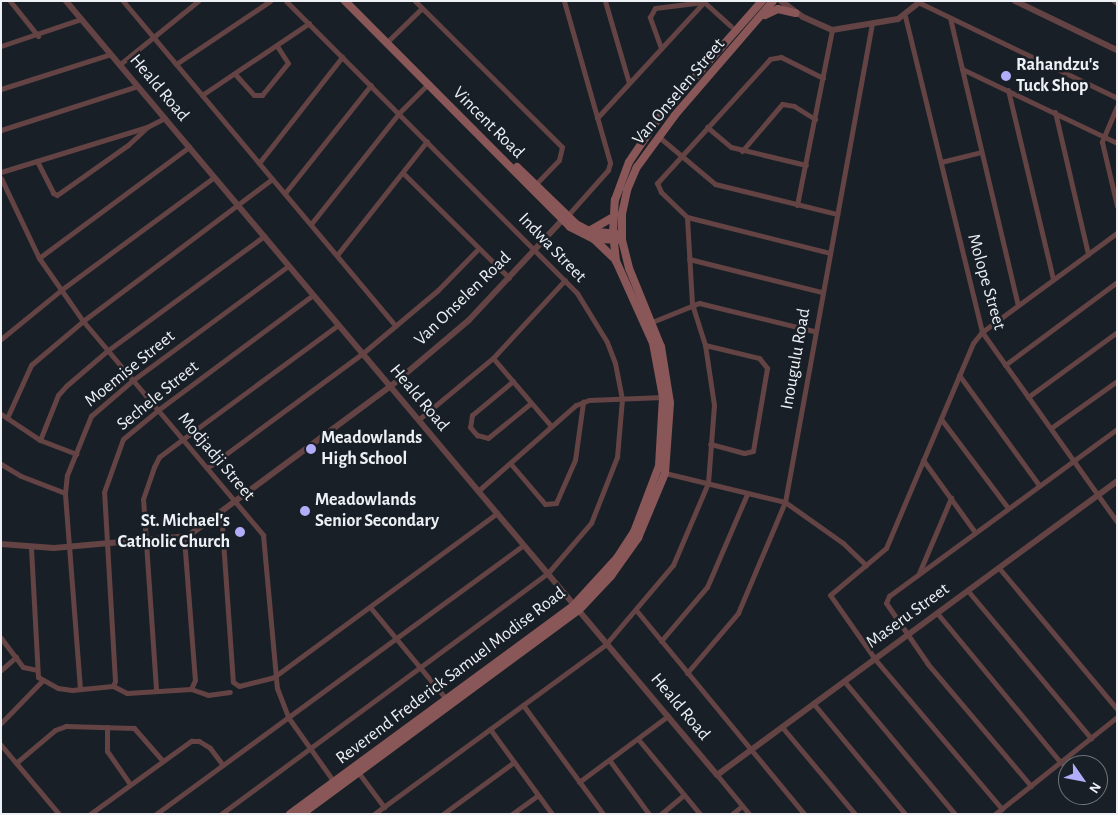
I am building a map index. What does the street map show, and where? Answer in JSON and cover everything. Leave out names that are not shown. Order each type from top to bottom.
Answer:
[{"type":"main road","name":"Vincent Road","points":[[346,1],[565,218],[590,231],[613,237]]},
{"type":"main road","name":"Van Onselen Street","points":[[622,236],[623,205],[632,179],[659,137],[761,18],[773,1]]},
{"type":"main road","name":"Van Onselen Street","points":[[613,237],[612,217],[621,179],[646,136],[668,106],[760,3]]},
{"type":"main road","points":[[761,18],[778,8],[796,13]]},
{"type":"main road","name":"Vincent Road","points":[[429,83],[536,184],[576,231],[594,239],[622,236]]},
{"type":"main road","points":[[590,231],[612,217]]},
{"type":"main road","name":"Reverend Frederick Samuel Modise Road","points":[[302,814],[576,607],[630,551],[665,473],[669,387],[665,361],[652,322],[629,268],[622,236]]},
{"type":"main road","name":"Reverend Frederick Samuel Modise Road","points":[[290,814],[446,699],[576,607],[617,558],[641,518],[659,466],[663,397],[653,342],[616,261],[613,237]]},
{"type":"main road","points":[[594,239],[616,261]]},
{"type":"street","points":[[10,1],[38,36]]},
{"type":"street","name":"Heald Road","points":[[66,1],[749,814]]},
{"type":"street","points":[[123,1],[396,326]]},
{"type":"street","points":[[120,65],[198,1]]},
{"type":"street","points":[[176,64],[270,1]]},
{"type":"street","name":"Indwa Street","points":[[221,814],[548,573],[591,523],[608,487],[618,457],[622,399],[610,348],[586,306],[565,280],[535,249],[286,1]]},
{"type":"street","points":[[415,1],[562,147],[559,160],[536,184]]},
{"type":"street","points":[[564,1],[610,167],[565,218]]},
{"type":"street","points":[[605,1],[628,83]]},
{"type":"street","points":[[597,118],[705,1]]},
{"type":"street","points":[[661,48],[650,17],[652,10],[705,1]]},
{"type":"street","points":[[705,1],[731,26]]},
{"type":"street","points":[[782,1],[796,13],[832,30],[872,25],[905,16],[920,2],[1117,98]]},
{"type":"street","points":[[1015,1],[1030,5],[1117,50]]},
{"type":"street","points":[[387,42],[422,8]]},
{"type":"street","name":"Molope Street","points":[[905,16],[982,332],[1117,522]]},
{"type":"street","points":[[950,18],[1018,305]]},
{"type":"street","points":[[1,46],[38,36],[81,20]]},
{"type":"street","points":[[202,95],[309,24]]},
{"type":"street","name":"Inougulu Road","points":[[687,673],[738,613],[785,502],[821,292],[830,253],[872,25]]},
{"type":"street","points":[[797,205],[832,30]]},
{"type":"street","points":[[235,74],[254,95],[262,95],[288,62],[277,46]]},
{"type":"street","points":[[1,89],[111,54]]},
{"type":"street","points":[[258,162],[342,57]]},
{"type":"street","points":[[823,78],[784,58],[773,57],[680,154],[658,180],[661,192],[687,217],[830,253]]},
{"type":"street","points":[[962,69],[1117,142]]},
{"type":"street","points":[[311,224],[399,113],[429,83]]},
{"type":"street","points":[[285,193],[371,85]]},
{"type":"street","points":[[1,130],[138,86]]},
{"type":"street","points":[[1008,90],[1053,279]]},
{"type":"street","points":[[742,150],[782,104],[794,106],[815,119]]},
{"type":"street","points":[[1117,106],[1102,136],[1117,206]]},
{"type":"street","points":[[1054,112],[1088,254]]},
{"type":"street","points":[[1,172],[147,127],[165,118]]},
{"type":"street","points":[[37,161],[53,193],[57,195],[128,145],[147,127]]},
{"type":"street","points":[[707,127],[731,148],[806,165]]},
{"type":"street","points":[[659,137],[715,184],[837,214]]},
{"type":"street","points":[[337,255],[427,141]]},
{"type":"street","points":[[39,258],[189,147]]},
{"type":"street","points":[[941,162],[981,152]]},
{"type":"street","points":[[403,173],[509,278]]},
{"type":"street","points":[[1,339],[61,290],[214,177]]},
{"type":"street","name":"Modjadji Street","points":[[1,178],[39,258],[83,321],[265,539],[274,677],[288,717],[334,782]]},
{"type":"street","points":[[7,418],[28,370],[83,321],[239,207],[272,179]]},
{"type":"street","points":[[374,814],[606,644],[673,565],[708,483],[714,400],[705,345],[692,304],[687,217]]},
{"type":"street","name":"Van Onselen Road","points":[[1,544],[31,548],[70,547],[184,538],[391,386],[469,320],[565,218]]},
{"type":"street","points":[[1002,809],[875,659],[830,597],[835,587],[886,548],[968,353],[982,332],[1117,233]]},
{"type":"street","points":[[40,440],[60,391],[107,351],[264,236]]},
{"type":"street","points":[[207,468],[363,353],[438,290],[478,249]]},
{"type":"street","points":[[689,259],[821,292]]},
{"type":"street","name":"Moemise Street","points":[[80,689],[65,493],[76,454],[94,413],[133,380],[288,266]]},
{"type":"street","points":[[418,420],[493,358],[565,280]]},
{"type":"street","points":[[1004,365],[1117,282]]},
{"type":"street","name":"Sechele Street","points":[[113,686],[116,681],[104,492],[106,482],[124,440],[158,410],[314,295]]},
{"type":"street","points":[[652,322],[692,304],[814,331]]},
{"type":"street","points":[[156,689],[146,542],[145,489],[159,457],[338,325]]},
{"type":"street","points":[[1028,397],[1117,332]]},
{"type":"street","points":[[705,345],[759,358],[768,368],[753,451],[744,453],[710,444]]},
{"type":"street","points":[[493,358],[551,426]]},
{"type":"street","points":[[959,375],[1040,486]]},
{"type":"street","points":[[1051,428],[1117,381]]},
{"type":"street","points":[[513,382],[472,415],[470,426],[477,435],[488,438],[531,403]]},
{"type":"street","points":[[478,491],[551,426],[583,402],[663,397]]},
{"type":"street","points":[[510,463],[545,504],[556,503],[576,460],[583,402]]},
{"type":"street","points":[[1,414],[40,440],[76,454]]},
{"type":"street","points":[[941,418],[1008,508]]},
{"type":"street","points":[[1031,786],[907,635],[886,603],[889,596],[1117,429]]},
{"type":"street","points":[[923,460],[976,532]]},
{"type":"street","points":[[1,464],[21,476],[65,493]]},
{"type":"street","points":[[665,473],[785,502],[838,538],[866,564]]},
{"type":"street","name":"Maseru Street","points":[[718,775],[813,703],[1117,481]]},
{"type":"street","points":[[662,641],[706,587],[747,494]]},
{"type":"street","points":[[918,576],[951,498]]},
{"type":"street","points":[[221,512],[233,682],[245,686],[274,677],[497,514]]},
{"type":"street","points":[[184,538],[195,680],[191,689]]},
{"type":"street","points":[[156,814],[523,544]]},
{"type":"street","points":[[31,548],[37,670],[42,681],[66,690],[113,686],[127,693],[156,689],[191,689],[208,695],[230,692]]},
{"type":"street","points":[[998,568],[1117,709]]},
{"type":"street","points":[[968,591],[1091,738]]},
{"type":"street","points":[[370,607],[446,699]]},
{"type":"street","points":[[636,610],[804,814]]},
{"type":"street","points":[[937,613],[1058,757]]},
{"type":"street","points":[[1,638],[23,667],[37,670]]},
{"type":"street","points":[[1,670],[16,657]]},
{"type":"street","points":[[1,722],[42,681]]},
{"type":"street","points":[[844,682],[955,814]]},
{"type":"street","points":[[813,703],[905,814]]},
{"type":"street","points":[[523,705],[603,814]]},
{"type":"street","points":[[579,782],[610,761],[668,716]]},
{"type":"street","points":[[1070,755],[1117,717]]},
{"type":"street","points":[[16,763],[58,728],[107,727],[137,729],[162,760]]},
{"type":"street","points":[[107,727],[107,751],[130,784]]},
{"type":"street","points":[[782,727],[855,814]]},
{"type":"street","points":[[490,729],[552,814]]},
{"type":"street","points":[[638,739],[700,814]]},
{"type":"street","points":[[90,814],[162,760],[195,740],[210,748],[222,764]]},
{"type":"street","points":[[1,745],[59,814]]},
{"type":"street","points":[[610,761],[649,814]]},
{"type":"street","points":[[443,814],[514,762]]},
{"type":"street","points":[[996,814],[1058,765]]},
{"type":"street","points":[[358,772],[384,807]]},
{"type":"street","points":[[512,814],[538,795]]},
{"type":"street","points":[[661,814],[684,795]]},
{"type":"street","points":[[732,814],[742,806]]},
{"type":"place","name":"Rahandzu's Tuck Shop","points":[[1006,76]]},
{"type":"place","name":"Meadowlands High School","points":[[311,449]]},
{"type":"place","name":"Meadowlands Senior Secondary","points":[[305,511]]},
{"type":"place","name":"St. Michael's Catholic Church","points":[[240,532]]}]
